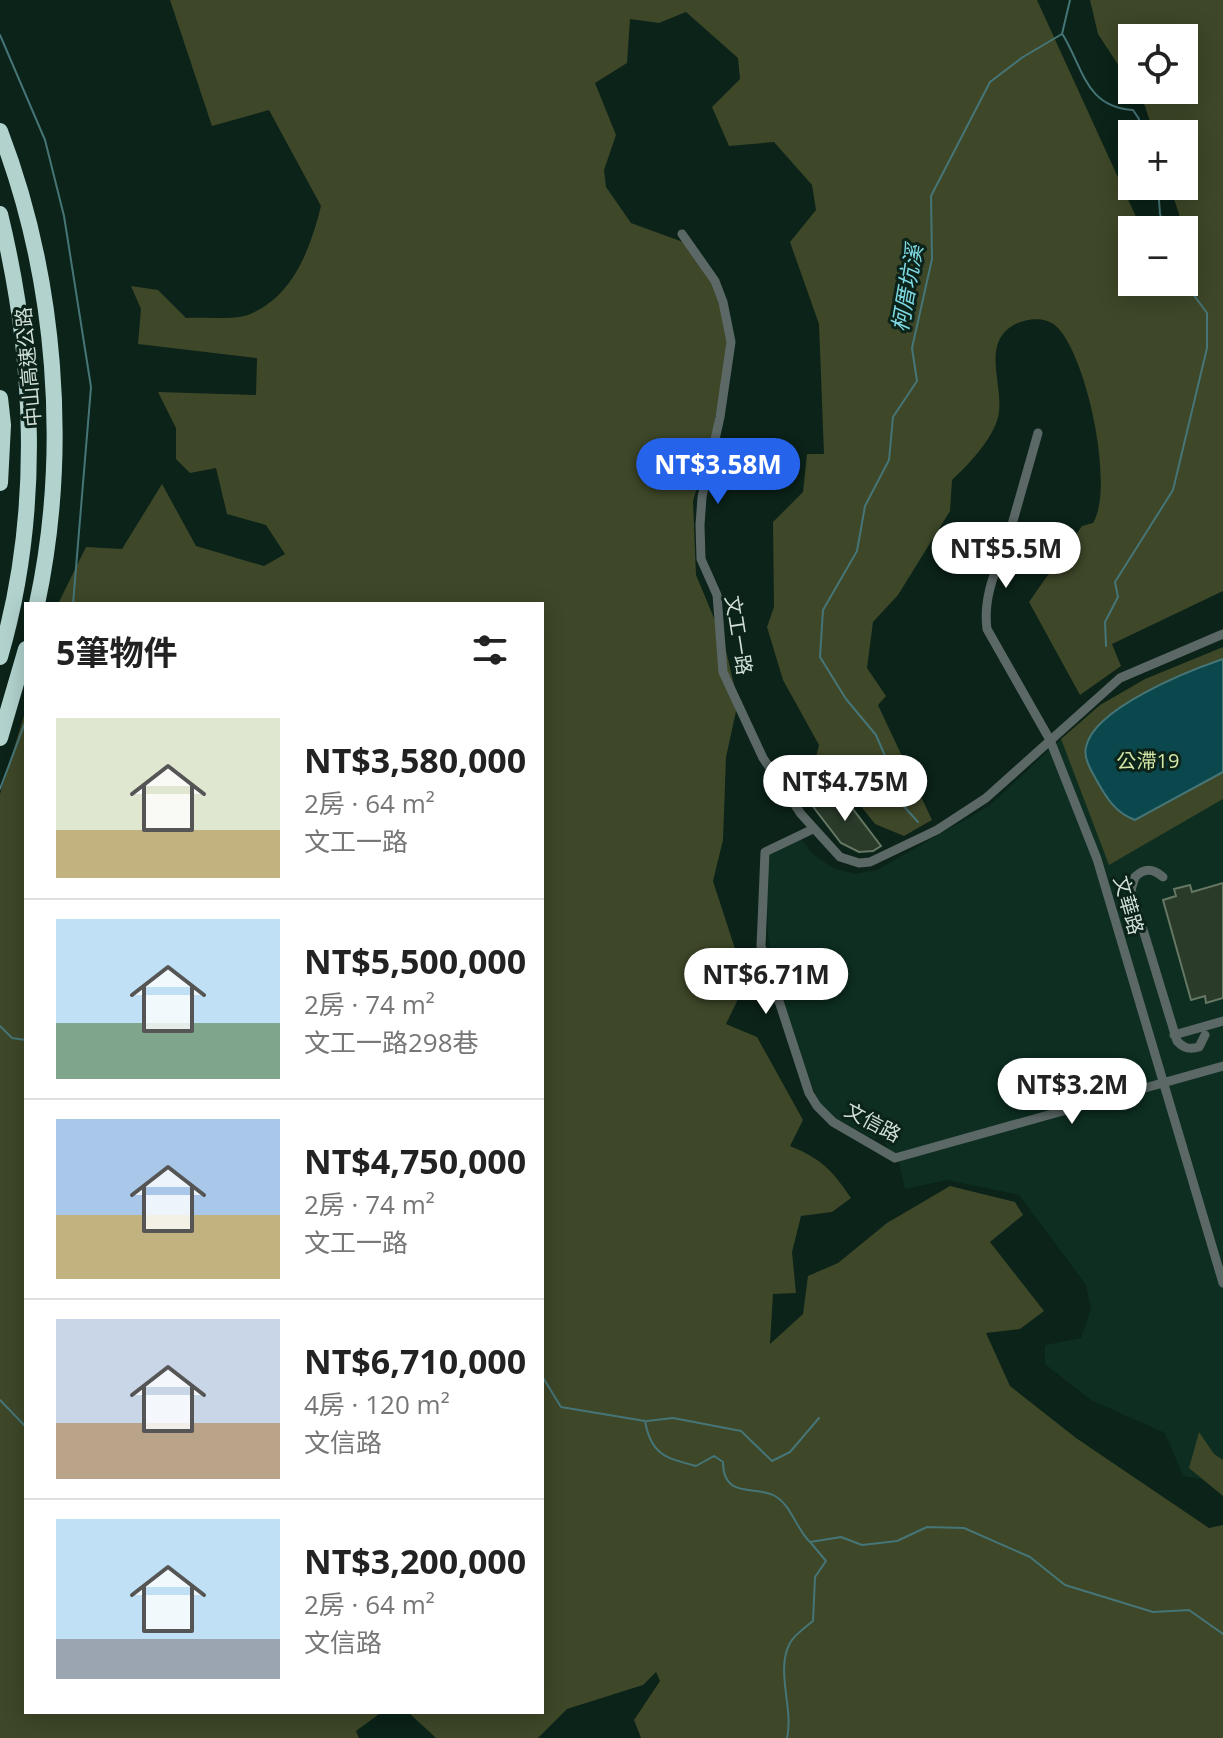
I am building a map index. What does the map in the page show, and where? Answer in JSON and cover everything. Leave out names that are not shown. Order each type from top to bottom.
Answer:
[{"type":"highway","name":"中山高速公路","points":[[0,131],[23,199],[50,348],[53,428],[51,483],[37,602]]},
{"type":"highway","name":"中山高速公路","points":[[0,214],[15,274],[27,371],[30,431],[24,534],[0,657]]},
{"type":"highway","points":[[0,398],[3,425],[0,483]]},
{"type":"highway","points":[[0,738],[24,656]]},
{"type":"street","name":"文工一路","points":[[682,234],[715,281],[723,302],[731,342],[720,417],[702,497],[700,525],[701,559],[717,595],[723,672],[763,758],[813,829],[840,857],[859,863],[881,859],[937,830],[986,798],[1120,678],[1223,634]]},
{"type":"street","name":"文華路","points":[[1038,433],[984,612],[987,629],[1050,740],[1097,859],[1164,1083],[1218,1246],[1223,1283]]},
{"type":"street","name":"文信路","points":[[813,829],[765,852],[761,946],[809,1093],[817,1106],[833,1122],[895,1158],[1223,1066]]},
{"type":"street","points":[[1163,877],[1151,870],[1144,870],[1131,885],[1174,1035],[1181,1046],[1193,1049],[1199,1047],[1205,1035]]},
{"type":"street","points":[[1174,1035],[1223,1021]]},
{"type":"shaded area","points":[[1061,739],[1110,864],[1223,799],[1223,1483],[1183,1476],[1165,1433],[1091,1400],[1045,1364],[1045,1345],[1081,1338],[1091,1309],[1086,1285],[1019,1195],[947,1180],[905,1189],[898,1157],[891,1153],[882,1138],[874,1139],[828,1114],[820,1106],[808,1076],[774,978],[768,935],[765,853],[800,838],[814,855],[833,868],[855,874],[877,870],[989,806]]},
{"type":"green space","points":[[170,0],[1037,0],[1118,177],[1118,200],[1128,200],[1136,216],[1118,216],[1118,296],[1198,296],[1198,216],[1180,216],[1174,200],[1198,200],[1198,120],[1150,120],[1144,104],[1198,104],[1198,24],[1118,24],[1118,65],[1098,34],[1090,0],[1223,0],[1223,591],[1112,644],[1121,666],[1080,695],[1029,602],[1082,526],[1093,523],[1099,506],[1101,481],[1094,421],[1078,363],[1067,340],[1055,325],[1032,319],[1009,328],[997,348],[997,421],[978,453],[952,480],[950,511],[898,595],[873,622],[867,668],[886,696],[878,705],[932,820],[904,836],[875,824],[852,795],[821,778],[814,765],[819,745],[783,680],[767,627],[774,607],[773,522],[803,492],[807,454],[824,454],[819,324],[790,242],[816,210],[812,185],[774,142],[729,146],[712,107],[740,79],[738,58],[686,12],[659,23],[630,19],[627,63],[595,83],[616,135],[604,170],[606,187],[631,223],[683,242],[713,282],[730,334],[711,442],[693,501],[696,575],[724,642],[738,702],[726,757],[723,840],[713,881],[737,955],[740,995],[726,1024],[757,1037],[803,1120],[790,1146],[825,1166],[851,1198],[832,1212],[801,1216],[792,1252],[796,1293],[773,1294],[770,1344],[803,1314],[808,1276],[838,1263],[887,1223],[950,1186],[1015,1202],[1023,1215],[990,1242],[1044,1311],[1020,1329],[986,1333],[1010,1386],[1076,1438],[1209,1528],[1223,1525],[1223,1738],[641,1738],[634,1720],[660,1681],[656,1672],[643,1685],[567,1709],[538,1738],[436,1738],[410,1714],[544,1714],[544,602],[59,602],[86,547],[122,549],[162,484],[196,546],[264,566],[285,554],[266,525],[227,514],[216,468],[190,473],[176,459],[176,428],[158,392],[256,395],[257,358],[138,344],[141,309],[131,286],[158,290],[186,318],[227,318],[242,317],[264,307],[288,284],[305,255],[321,206],[269,110],[212,126]]},
{"type":"green space","name":"公滯19","points":[[1223,647],[1223,799],[1109,865],[1061,739],[1100,705],[1145,679]]},
{"type":"green space","points":[[24,716],[24,1714],[379,1714],[356,1731],[359,1738],[0,1738],[0,794]]},
{"type":"green space","points":[[1199,1432],[1214,1454],[1223,1460],[1223,1496],[1189,1468]]},
{"type":"water","name":"公滯19","points":[[1223,659],[1223,772],[1135,820],[1122,813],[1108,799],[1088,765],[1085,751],[1093,733],[1106,718],[1144,693]]},
{"type":"building","points":[[829,790],[843,796],[881,846],[873,851],[859,852],[841,843],[811,804]]},
{"type":"building","points":[[1223,883],[1223,998],[1206,1003],[1205,996],[1191,1000],[1163,900],[1176,896],[1174,889],[1190,885],[1192,892]]},
{"type":"waterway","name":"柯厝坑溪","points":[[918,822],[898,800],[892,772],[876,735],[846,699],[820,657],[823,610],[857,551],[865,506],[889,460],[893,417],[917,381],[912,348],[932,259],[931,196],[990,82],[1023,57],[1062,34],[1070,0]]},
{"type":"waterway","points":[[0,35],[45,140],[64,216],[91,387],[73,602]]},
{"type":"waterway","points":[[1063,35],[1096,94],[1105,102],[1133,110],[1139,120]]},
{"type":"waterway","points":[[1159,200],[1161,216]]},
{"type":"waterway","points":[[1106,646],[1105,622],[1118,597],[1115,582],[1173,490],[1207,348],[1207,313],[1194,296]]},
{"type":"waterway","points":[[0,789],[24,725]]},
{"type":"waterway","points":[[0,1026],[12,1038],[24,1040]]},
{"type":"waterway","points":[[544,1379],[561,1407],[645,1421],[651,1441],[668,1457],[696,1466],[714,1456],[723,1462],[724,1474],[735,1487],[768,1493],[781,1500],[810,1542],[841,1537],[862,1545],[897,1541],[927,1527],[964,1528],[1030,1557],[1065,1585],[1153,1612],[1189,1610],[1223,1634]]},
{"type":"waterway","points":[[0,1400],[24,1425]]},
{"type":"waterway","points":[[647,1421],[673,1418],[741,1431],[772,1461],[790,1452],[819,1418]]},
{"type":"waterway","points":[[787,1738],[786,1654],[794,1637],[813,1621],[815,1577],[826,1561],[811,1543]]}]
